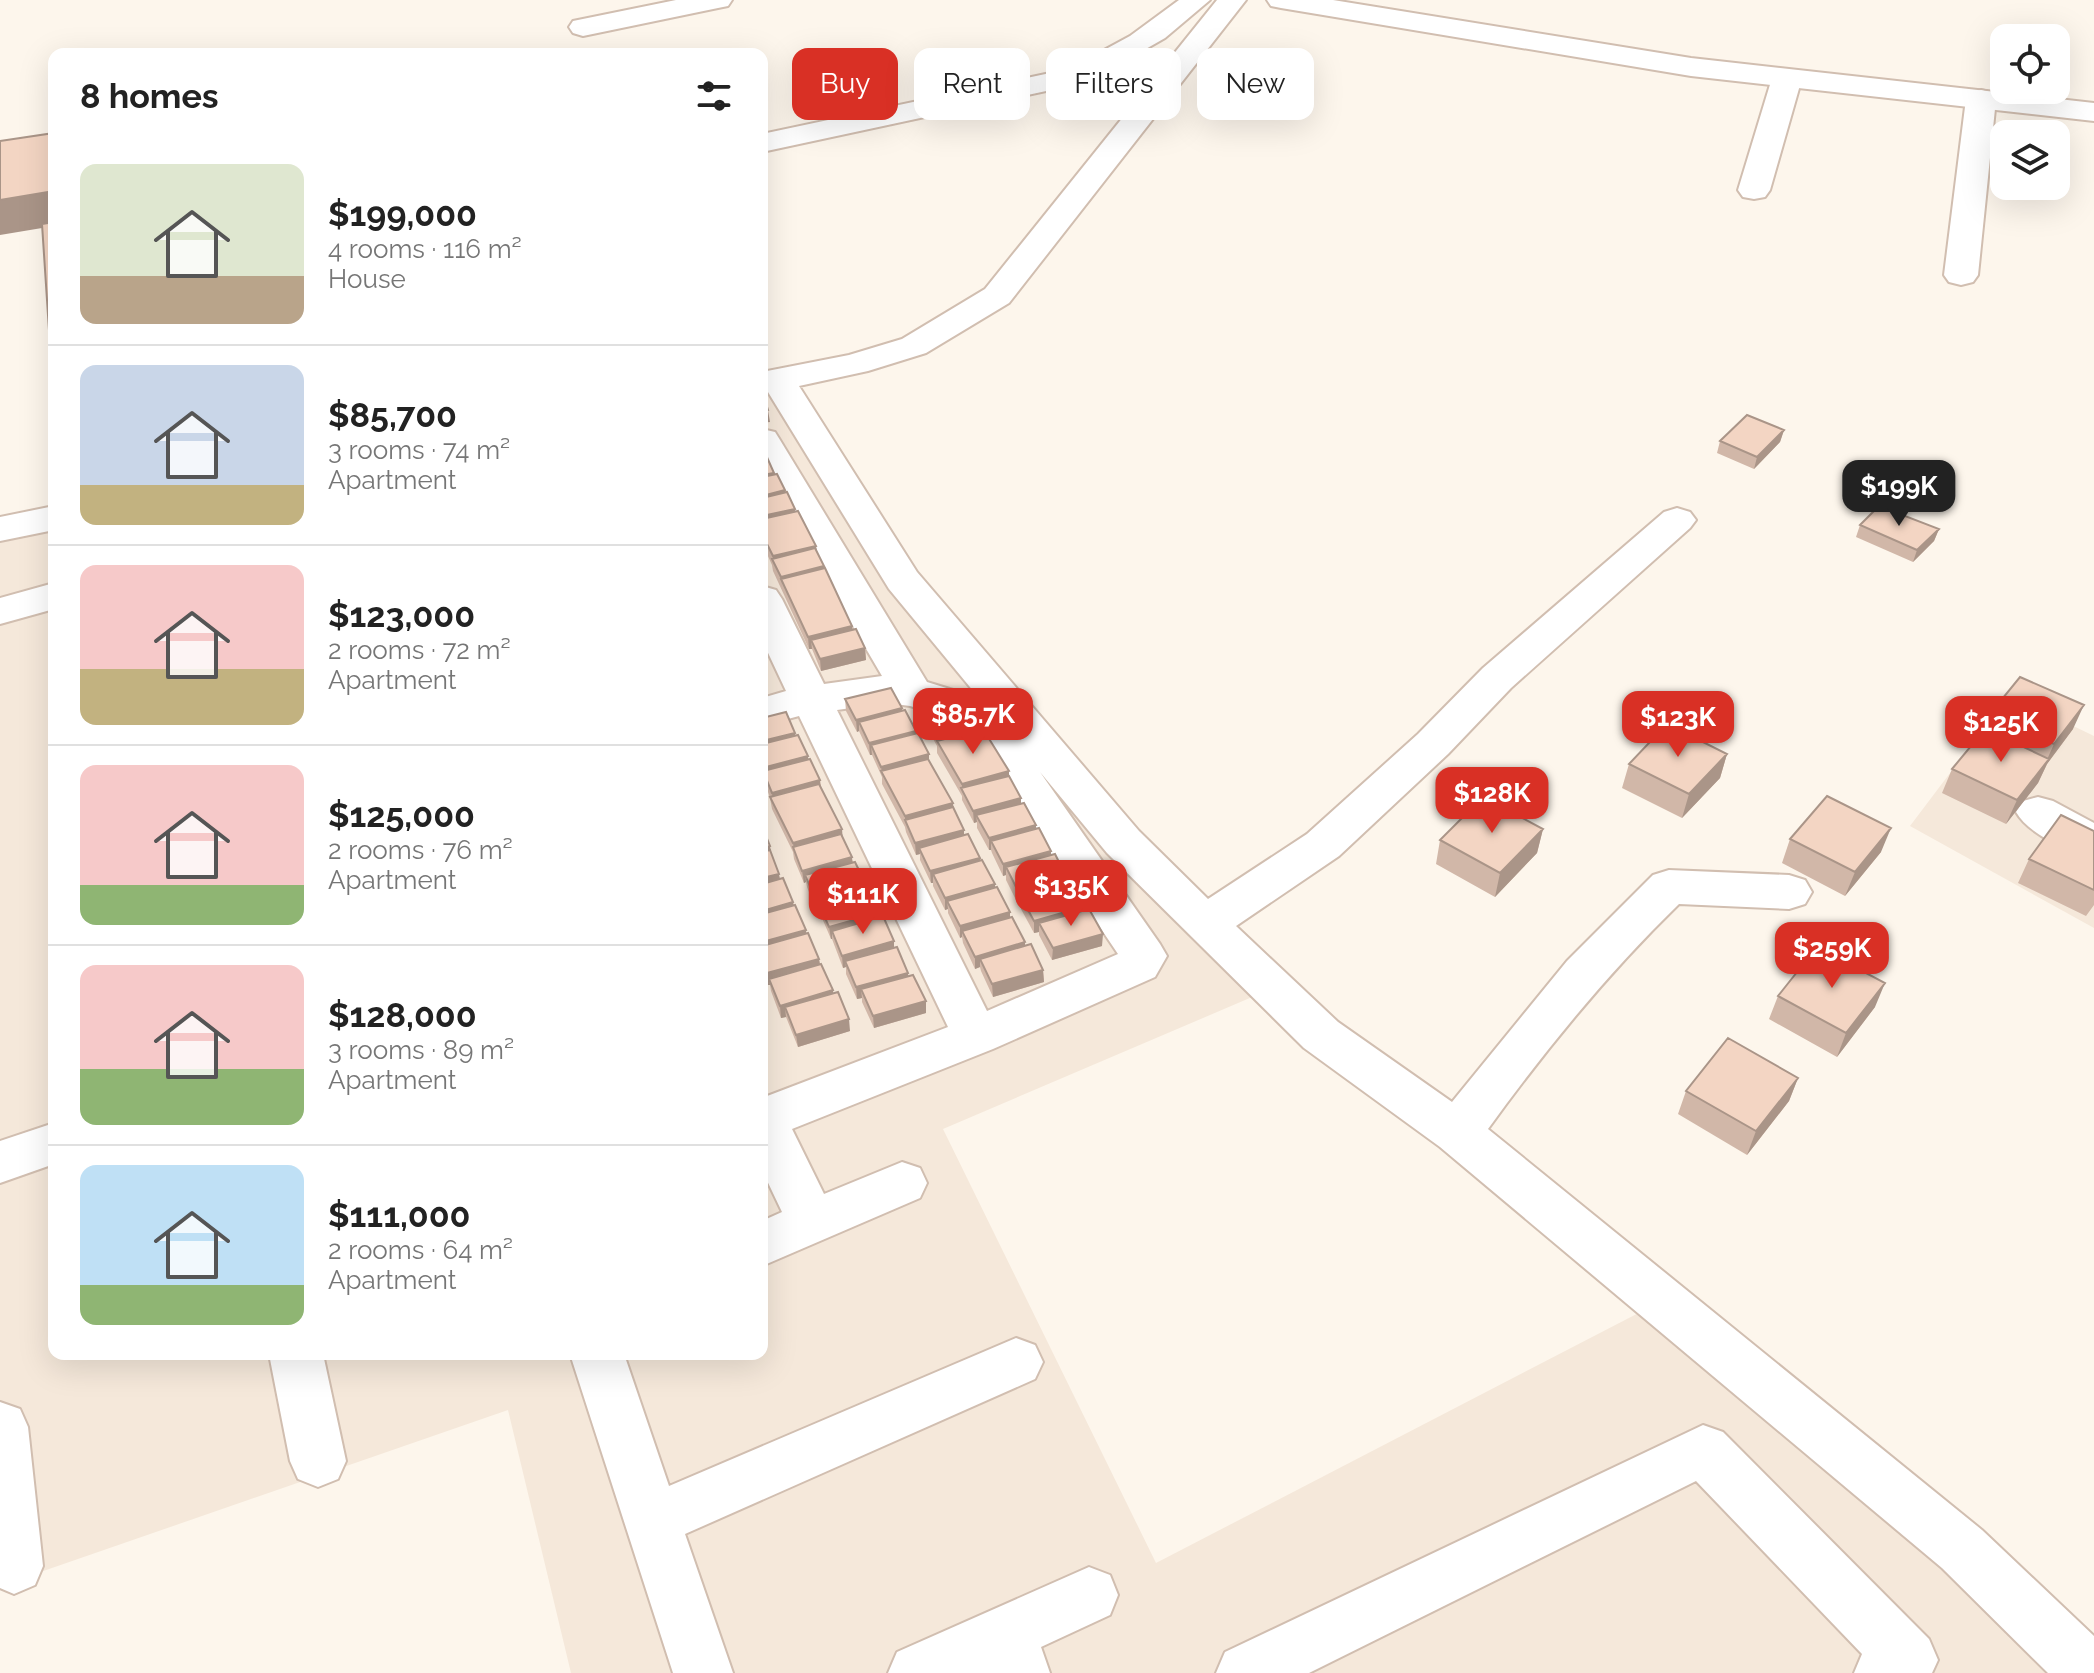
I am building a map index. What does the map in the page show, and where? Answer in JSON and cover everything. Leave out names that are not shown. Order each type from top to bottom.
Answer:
[{"type":"street","points":[[583,27],[718,0]]},
{"type":"street","points":[[768,142],[1078,76],[1118,57],[1163,28],[1196,0]]},
{"type":"street","points":[[1232,0],[997,296],[914,346],[856,364],[770,381],[903,580],[1123,842],[1204,923],[1321,1035],[1458,1133],[1962,1549],[2090,1673]]},
{"type":"street","points":[[1281,0],[1691,67],[2094,112]]},
{"type":"street","points":[[1754,190],[1787,78]]},
{"type":"street","points":[[1961,275],[1981,99]]},
{"type":"street","points":[[768,450],[912,692]]},
{"type":"street","points":[[0,529],[48,519]]},
{"type":"street","points":[[1204,923],[1267,885],[1323,845],[1433,744],[1497,678],[1677,520]]},
{"type":"street","points":[[0,611],[48,598]]},
{"type":"street","points":[[768,611],[976,1036]]},
{"type":"street","points":[[768,711],[887,689],[912,692],[976,711],[1144,956],[1139,965],[976,1036],[768,1117]]},
{"type":"street","points":[[2038,812],[2094,843]]},
{"type":"street","points":[[1458,1133],[1488,1091],[1620,932],[1669,887],[1789,892]]},
{"type":"street","points":[[768,1131],[812,1221]]},
{"type":"street","points":[[0,1162],[48,1145]]},
{"type":"street","points":[[768,1241],[902,1183]]},
{"type":"street","points":[[297,1360],[318,1461]]},
{"type":"street","points":[[599,1360],[703,1673]]},
{"type":"street","points":[[651,1521],[1016,1362]]},
{"type":"street","points":[[0,1427],[14,1566]]},
{"type":"street","points":[[1246,1673],[1703,1450],[1908,1660],[1884,1673]]},
{"type":"street","points":[[918,1673],[1013,1653],[1089,1595]]},
{"type":"shaded area","points":[[768,391],[988,688],[1278,986],[943,1129],[1156,1563],[1683,1290],[2094,1673],[571,1673],[508,1410],[0,1586],[0,536],[48,525],[48,1360],[768,1360]]},
{"type":"shaded area","points":[[2009,695],[2094,736],[2094,928],[1910,826]]},
{"type":"building","points":[[48,134],[48,192],[0,200],[0,141]]},
{"type":"building","points":[[48,223],[48,315],[42,224]]},
{"type":"building","points":[[1747,415],[1784,430],[1757,457],[1720,441]]},
{"type":"building","points":[[768,460],[774,473],[768,474]]},
{"type":"building","points":[[777,474],[785,490],[768,494],[768,476]]},
{"type":"building","points":[[787,492],[795,509],[768,515],[768,497]]},
{"type":"building","points":[[1879,506],[1939,529],[1917,550],[1860,525]]},
{"type":"building","points":[[798,511],[816,546],[773,556],[768,546],[768,518]]},
{"type":"building","points":[[815,548],[824,566],[781,577],[772,559]]},
{"type":"building","points":[[825,568],[852,626],[808,637],[781,579]]},
{"type":"building","points":[[856,629],[865,648],[820,659],[811,640]]},
{"type":"building","points":[[2020,677],[2084,705],[2054,744],[1989,715]]},
{"type":"building","points":[[891,688],[902,708],[856,720],[845,699]]},
{"type":"building","points":[[973,704],[984,725],[938,737],[927,716]]},
{"type":"building","points":[[905,710],[916,731],[869,743],[859,722]]},
{"type":"building","points":[[786,712],[795,733],[768,740],[768,716]]},
{"type":"building","points":[[1667,724],[1727,754],[1689,794],[1629,764]]},
{"type":"building","points":[[983,729],[1009,771],[962,784],[937,741]]},
{"type":"building","points":[[1985,729],[2049,759],[2017,800],[1952,769]]},
{"type":"building","points":[[918,733],[929,754],[881,767],[871,745]]},
{"type":"building","points":[[798,735],[808,756],[768,766],[768,742]]},
{"type":"building","points":[[810,759],[820,780],[772,793],[768,770]]},
{"type":"building","points":[[928,759],[953,803],[905,816],[881,771]]},
{"type":"building","points":[[1009,776],[1021,798],[973,811],[961,788]]},
{"type":"building","points":[[819,784],[842,829],[793,843],[770,797]]},
{"type":"building","points":[[1827,796],[1891,828],[1855,872],[1790,839]]},
{"type":"building","points":[[1483,797],[1543,829],[1500,873],[1440,840]]},
{"type":"building","points":[[1024,803],[1036,825],[989,838],[976,815]]},
{"type":"building","points":[[953,807],[964,830],[915,843],[905,820]]},
{"type":"building","points":[[2061,815],[2094,831],[2094,890],[2029,859]]},
{"type":"building","points":[[1039,828],[1051,851],[1003,864],[991,841]]},
{"type":"building","points":[[841,834],[852,857],[802,871],[793,847]]},
{"type":"building","points":[[968,834],[980,858],[930,871],[919,848]]},
{"type":"building","points":[[768,850],[779,874],[768,877]]},
{"type":"building","points":[[1055,854],[1067,878],[1018,891],[1006,867]]},
{"type":"building","points":[[982,860],[995,884],[945,898],[933,874]]},
{"type":"building","points":[[855,862],[866,885],[816,900],[805,875]]},
{"type":"building","points":[[783,878],[793,902],[768,909],[768,882]]},
{"type":"building","points":[[1070,883],[1083,907],[1034,921],[1021,897]]},
{"type":"building","points":[[997,887],[1010,912],[960,926],[947,901]]},
{"type":"building","points":[[869,888],[879,913],[829,927],[818,902]]},
{"type":"building","points":[[795,905],[806,930],[768,940],[768,912]]},
{"type":"building","points":[[1089,909],[1103,934],[1053,948],[1039,923]]},
{"type":"building","points":[[883,916],[894,941],[842,956],[832,931]]},
{"type":"building","points":[[1012,917],[1025,942],[975,957],[962,931]]},
{"type":"building","points":[[808,933],[819,959],[768,973],[768,944]]},
{"type":"building","points":[[1031,944],[1043,970],[992,984],[980,959]]},
{"type":"building","points":[[897,947],[908,973],[856,987],[845,961]]},
{"type":"building","points":[[1817,947],[1885,983],[1846,1033],[1778,996]]},
{"type":"building","points":[[821,964],[833,990],[780,1006],[769,979]]},
{"type":"building","points":[[913,975],[926,1001],[873,1016],[861,989]]},
{"type":"building","points":[[838,992],[849,1019],[796,1035],[785,1007]]},
{"type":"building","points":[[1728,1038],[1798,1078],[1756,1131],[1686,1091]]}]
